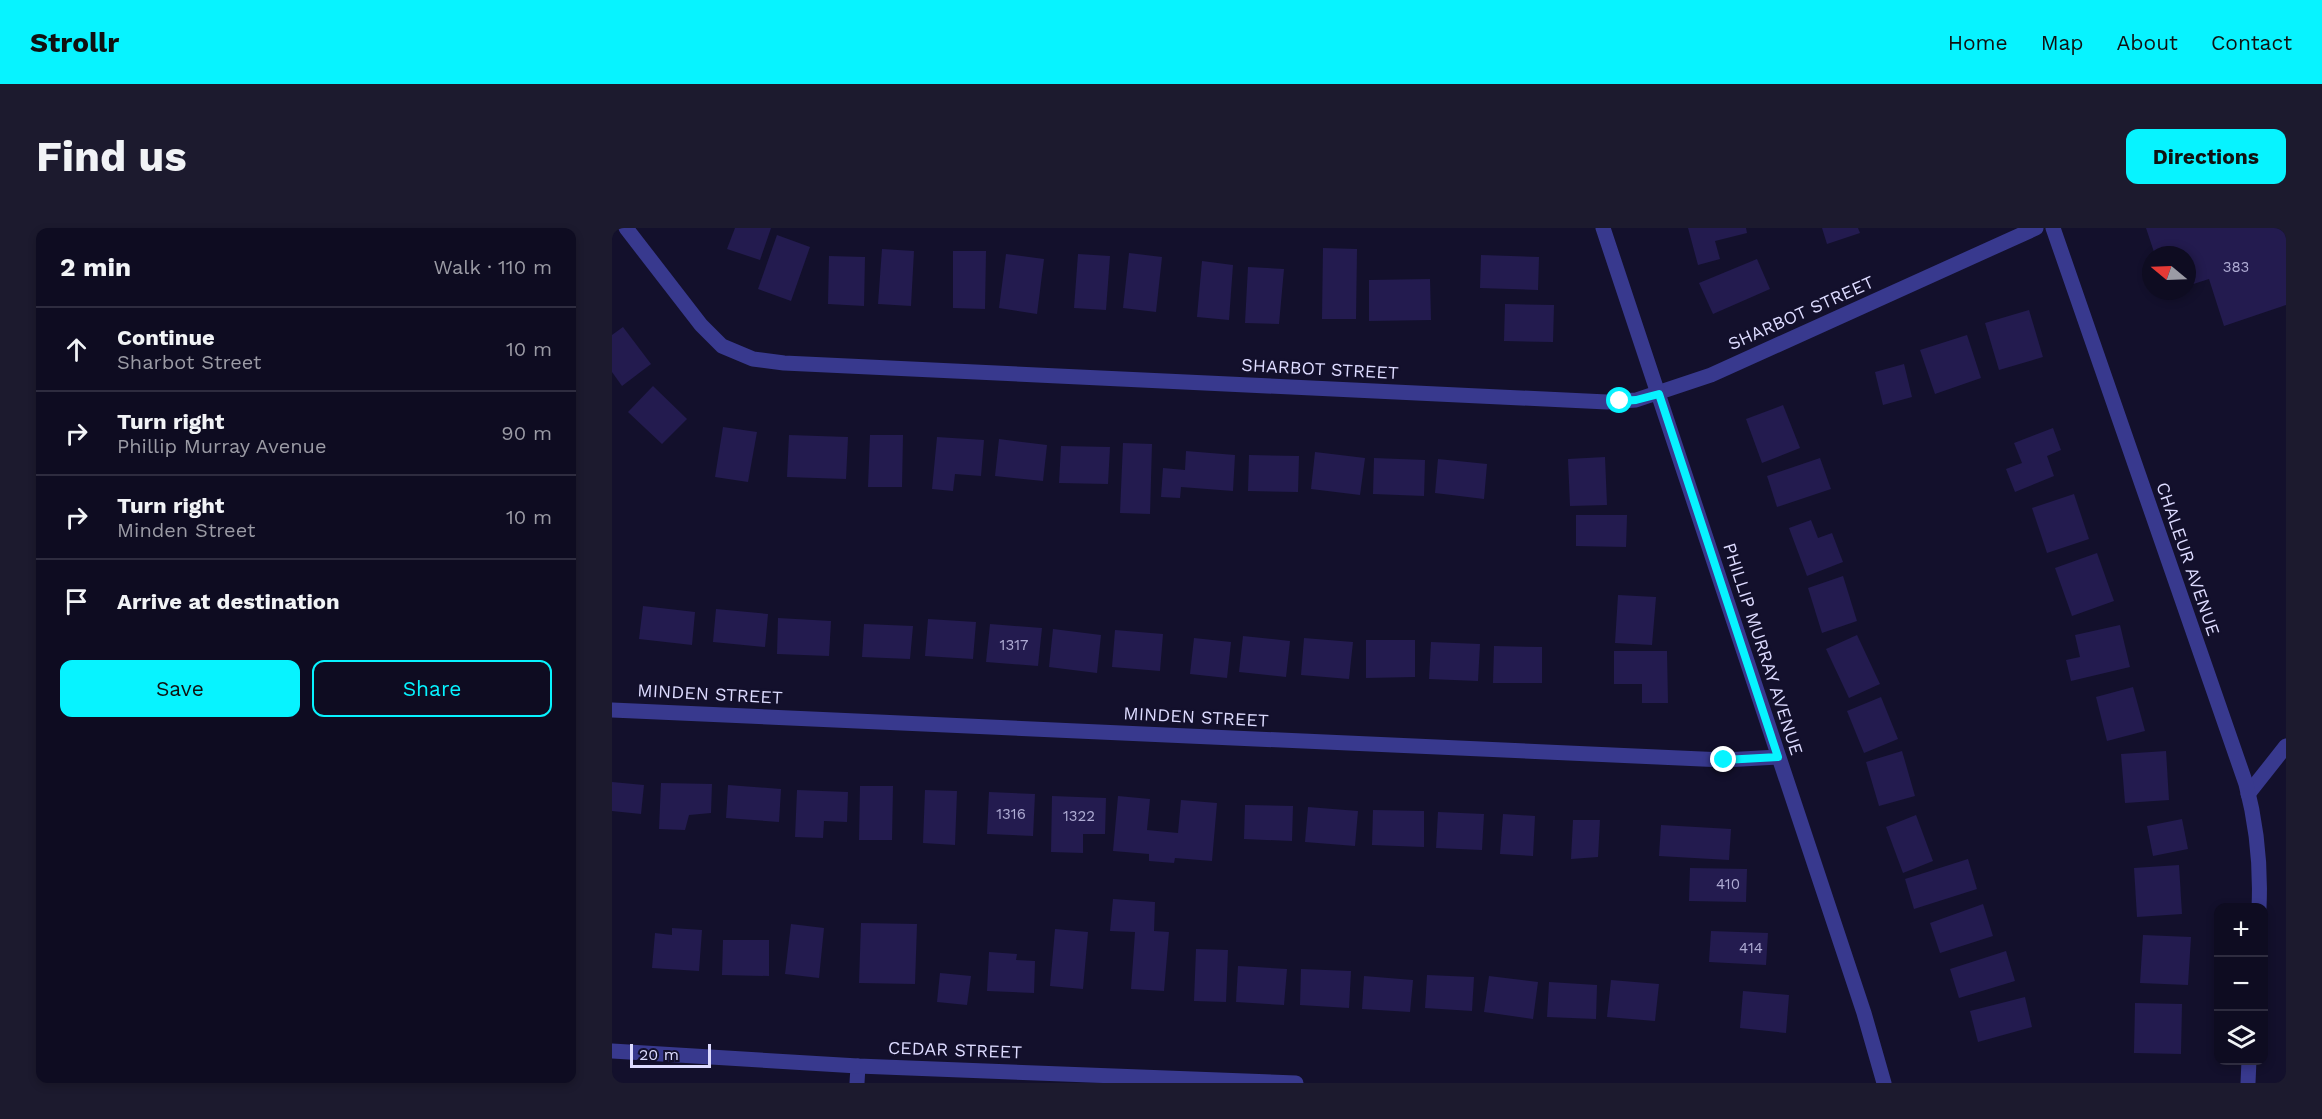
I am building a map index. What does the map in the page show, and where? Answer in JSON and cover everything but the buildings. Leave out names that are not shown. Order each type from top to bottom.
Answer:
[{"type":"street","name":"SHARBOT STREET","points":[[626,228],[701,325],[722,346],[753,359],[784,363],[1607,402],[1636,400],[1711,375],[2036,228]]},
{"type":"street","name":"PHILLIP MURRAY AVENUE","points":[[1603,228],[1864,1013],[1884,1083]]},
{"type":"street","name":"CHALEUR AVENUE","points":[[2053,228],[2248,794],[2257,829],[2261,864],[2259,903]]},
{"type":"street","name":"MINDEN STREET","points":[[612,710],[1724,760],[1778,757]]},
{"type":"street","points":[[2248,794],[2286,746]]},
{"type":"street","name":"CEDAR STREET","points":[[612,1051],[858,1066],[1296,1083]]},
{"type":"street","points":[[2248,1083],[2249,1065]]},
{"type":"street","points":[[857,1083],[858,1066]]},
{"type":"route","points":[[1620,401],[1636,400],[1659,394],[1778,757],[1724,760]]}]
